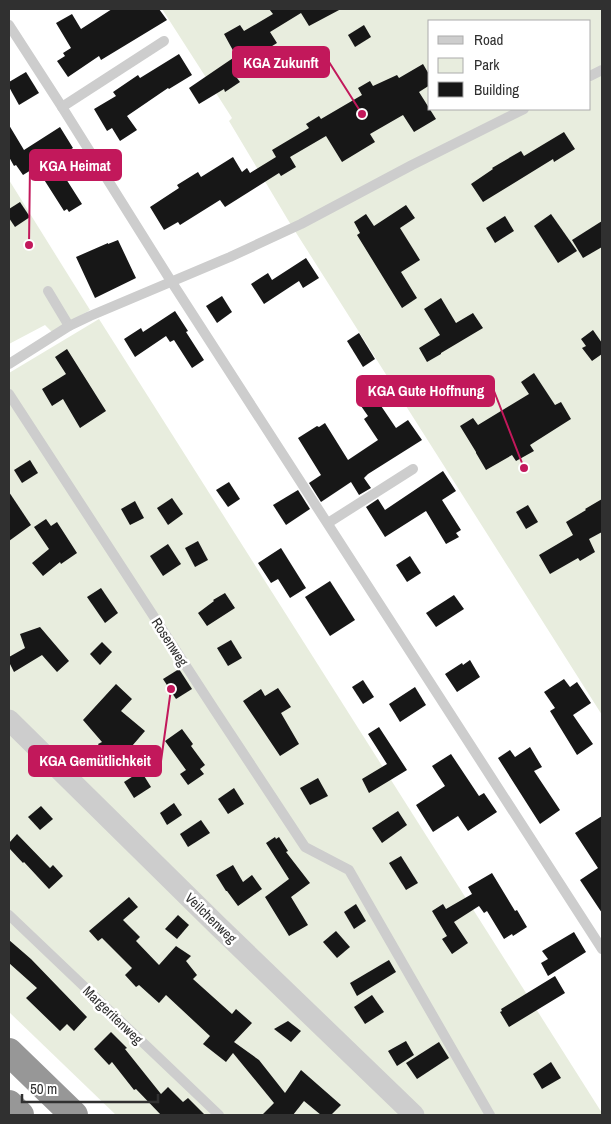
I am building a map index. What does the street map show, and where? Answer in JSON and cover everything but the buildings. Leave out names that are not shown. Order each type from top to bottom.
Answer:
[{"type":"highway","points":[[9,1052],[74,1115]]},
{"type":"highway","points":[[9,1104],[20,1115]]},
{"type":"street","name":"Veilchenweg","points":[[9,720],[218,926],[414,1115]]},
{"type":"lane","points":[[9,25],[171,281],[602,949]]},
{"type":"lane","points":[[62,107],[164,42]]},
{"type":"lane","points":[[9,364],[69,326],[230,257],[300,224],[522,110]]},
{"type":"lane","points":[[48,291],[69,326]]},
{"type":"lane","name":"Rosenweg","points":[[9,394],[305,847],[349,870],[490,1115]]},
{"type":"lane","points":[[328,523],[413,469]]},
{"type":"lane","name":"Margeritenweg","points":[[9,915],[218,1115]]},
{"type":"green space","points":[[162,9],[602,9],[602,715],[288,220],[229,121],[232,118]]},
{"type":"green space","points":[[9,180],[90,310],[52,332],[45,325],[9,344]]},
{"type":"green space","points":[[99,319],[602,1115],[116,1115],[9,1012],[9,373]]},
{"type":"place","name":"KGA Zukunft","points":[[362,114]]},
{"type":"place","name":"KGA Heimat","points":[[29,245]]},
{"type":"place","name":"KGA Gute Hoffnung","points":[[524,468]]},
{"type":"place","name":"KGA Gemütlichkeit","points":[[171,689]]}]
